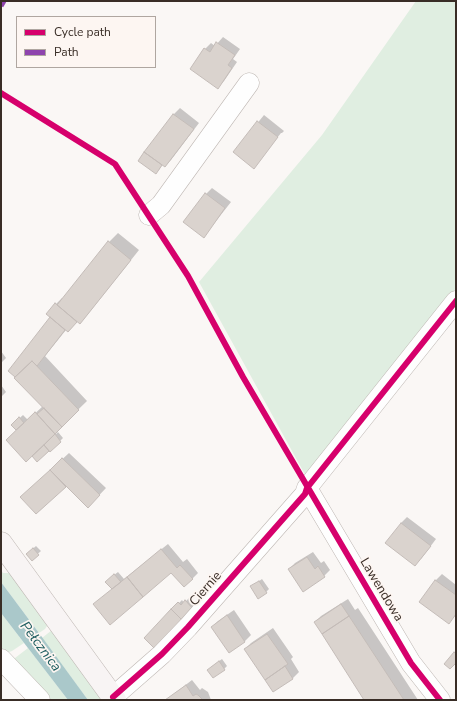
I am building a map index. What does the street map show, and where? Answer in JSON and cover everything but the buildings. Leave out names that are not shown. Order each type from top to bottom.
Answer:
[{"type":"street","points":[[149,215],[161,205],[249,83]]},
{"type":"street","name":"Ciernie","points":[[1,543],[114,699],[162,654],[188,627],[305,494],[307,488],[456,300]]},
{"type":"street","name":"Lawendowa","points":[[307,488],[411,663],[440,700]]},
{"type":"street","points":[[1,658],[40,700]]},
{"type":"green space","points":[[416,1],[456,1],[456,288],[308,480],[199,282],[322,135]]},
{"type":"green space","points":[[1,570],[3,573],[13,573],[49,623],[45,629],[39,633],[1,582]]},
{"type":"green space","points":[[1,613],[24,643],[6,653],[1,651]]},
{"type":"green space","points":[[52,630],[105,700],[88,700],[42,638]]},
{"type":"green space","points":[[28,648],[68,700],[47,700],[12,663],[15,658]]},
{"type":"water","name":"Pełcznica","points":[[1,582],[88,700],[68,700],[1,613]]},
{"type":"marked path","points":[[1,6],[4,1]]},
{"type":"cycle path","points":[[1,93],[115,164],[188,276],[243,377],[411,663],[440,700]]},
{"type":"cycle path","points":[[113,697],[162,654],[188,627],[305,494],[307,488],[456,301]]}]
